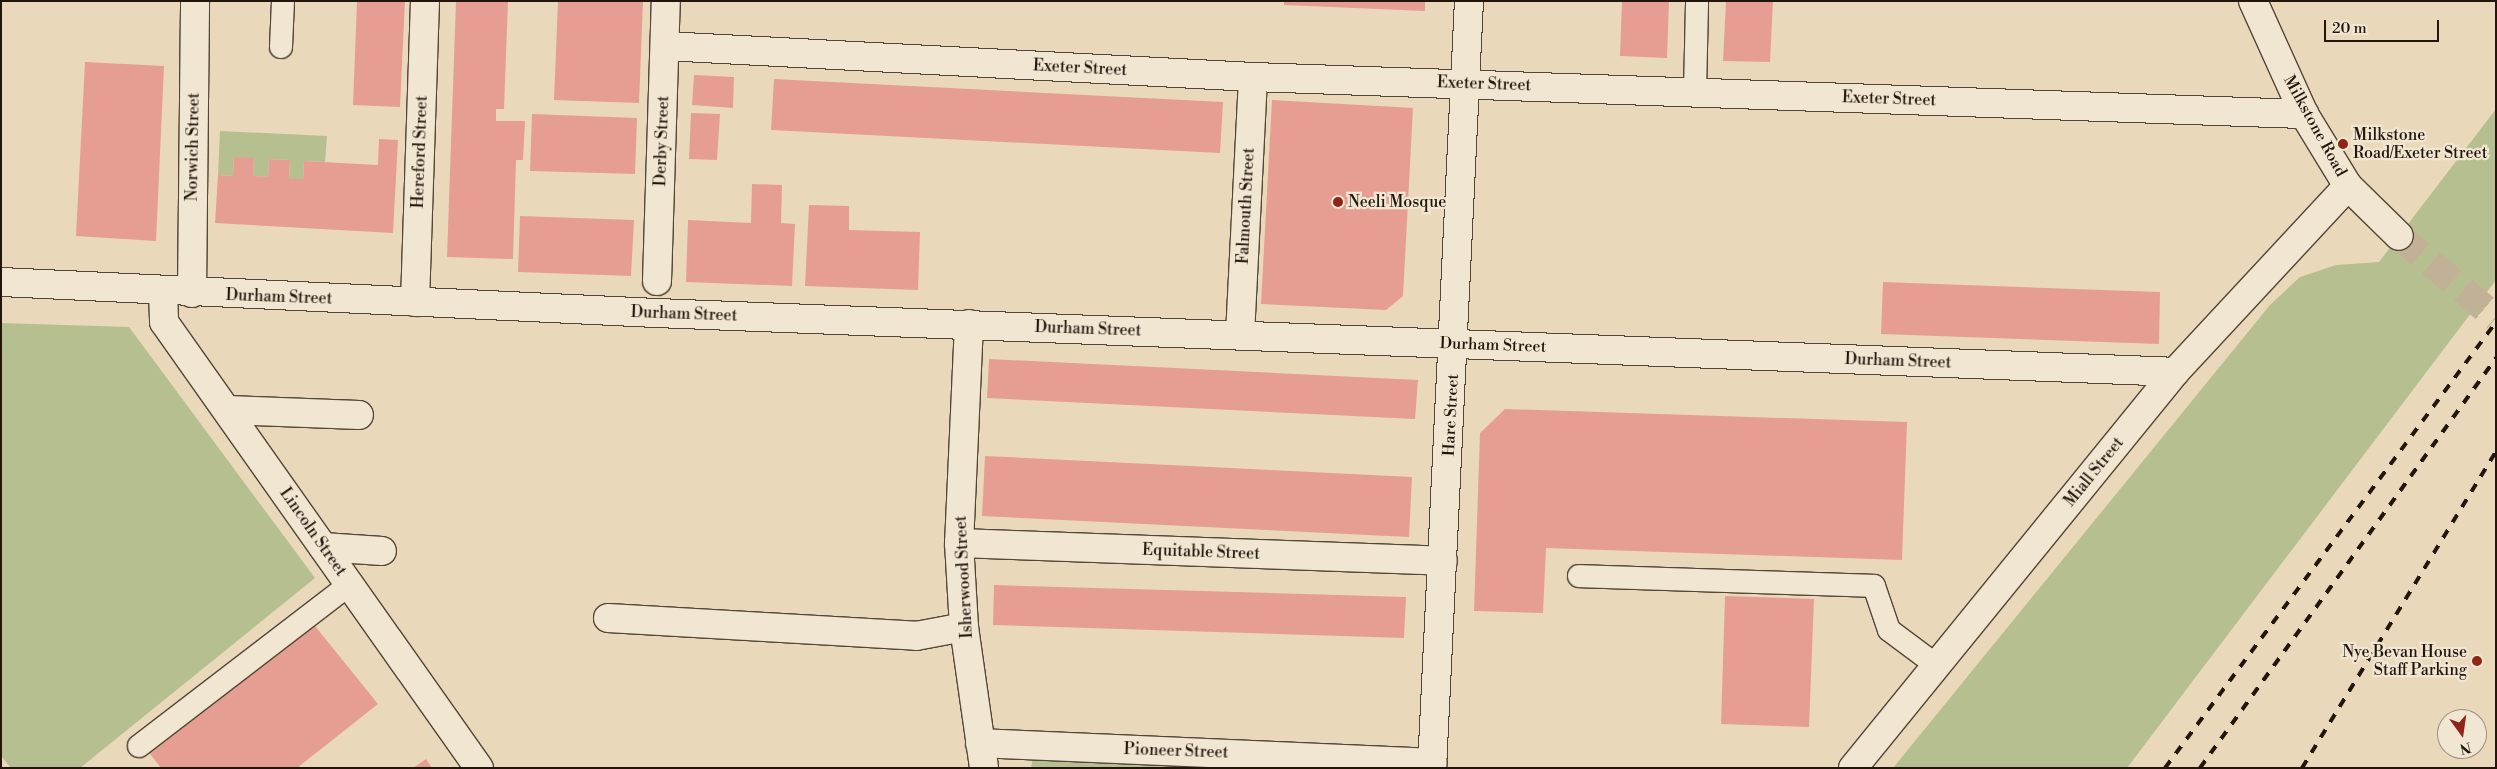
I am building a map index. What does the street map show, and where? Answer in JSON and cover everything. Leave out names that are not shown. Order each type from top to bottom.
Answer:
[{"type":"street","name":"Norwich Street","points":[[192,293],[194,1]]},
{"type":"street","name":"Hereford Street","points":[[415,302],[425,1]]},
{"type":"street","name":"Derby Street","points":[[657,281],[666,1]]},
{"type":"street","name":"Hare Street","points":[[1432,766],[1455,344],[1469,1]]},
{"type":"street","name":"Milkstone Road","points":[[2253,1],[2304,114],[2348,186],[2399,236]]},
{"type":"street","name":"Exeter Street","points":[[665,46],[1253,77],[2304,114]]},
{"type":"street","name":"Falmouth Street","points":[[1240,335],[1253,77]]},
{"type":"street","name":"Miall Street","points":[[1853,768],[2176,372],[2348,186]]},
{"type":"street","name":"Durham Street","points":[[1,282],[192,293],[2176,372]]},
{"type":"street","name":"Lincoln Street","points":[[163,291],[164,322],[228,410],[479,768]]},
{"type":"street","name":"Isherwood Street","points":[[969,324],[959,543],[964,627],[982,756]]},
{"type":"street","points":[[228,410],[359,414]]},
{"type":"street","name":"Equitable Street","points":[[959,543],[1444,561]]},
{"type":"street","points":[[323,546],[382,551]]},
{"type":"street","points":[[608,618],[916,636],[964,627]]},
{"type":"street","name":"Pioneer Street","points":[[982,756],[1432,766]]},
{"type":"lane","points":[[281,47],[283,1]]},
{"type":"lane","points":[[1695,92],[1698,1]]},
{"type":"lane","points":[[1579,576],[1874,586],[1889,630],[1936,665]]},
{"type":"lane","points":[[139,746],[350,584]]},
{"type":"green space","points":[[2496,109],[2496,280],[2127,768],[1893,768],[2270,305],[2300,277],[2336,265],[2379,262]]},
{"type":"green space","points":[[220,131],[327,136],[325,162],[304,161],[303,179],[289,179],[290,160],[269,159],[268,177],[253,176],[254,159],[234,157],[233,176],[218,175]]},
{"type":"green space","points":[[1,323],[129,327],[315,578],[80,768],[11,768],[1,756]]},
{"type":"green space","points":[[1034,752],[1362,768],[1031,768]]},
{"type":"building","points":[[357,1],[405,1],[400,107],[353,105]]},
{"type":"building","points":[[456,1],[508,1],[504,109],[496,109],[496,121],[525,121],[523,160],[516,160],[513,259],[447,257]]},
{"type":"building","points":[[558,1],[643,1],[639,103],[554,100]]},
{"type":"building","points":[[1284,1],[1425,1],[1425,11],[1284,5]]},
{"type":"building","points":[[1622,1],[1669,1],[1667,58],[1620,56]]},
{"type":"building","points":[[1726,1],[1773,1],[1770,62],[1723,61]]},
{"type":"building","points":[[85,62],[164,66],[156,241],[76,236]]},
{"type":"building","points":[[694,75],[734,77],[733,108],[692,105]]},
{"type":"building","points":[[774,79],[1223,102],[1220,153],[771,130]]},
{"type":"building","name":"Neeli Mosque","points":[[1272,100],[1413,108],[1403,296],[1386,310],[1261,304]]},
{"type":"building","points":[[691,113],[720,114],[717,160],[689,159]]},
{"type":"building","points":[[532,114],[637,118],[635,174],[530,171]]},
{"type":"building","points":[[379,139],[398,140],[393,233],[215,223],[218,175],[233,176],[234,157],[254,158],[253,176],[268,177],[269,159],[290,160],[289,179],[303,179],[304,161],[378,165]]},
{"type":"building","points":[[752,184],[782,185],[781,223],[795,224],[792,286],[686,282],[688,220],[751,223]]},
{"type":"building","points":[[809,205],[849,206],[849,230],[920,232],[918,290],[805,286]]},
{"type":"building","points":[[520,216],[634,220],[631,276],[518,272]]},
{"type":"building","points":[[1883,282],[2160,292],[2159,344],[1881,334]]},
{"type":"building","points":[[989,359],[1418,380],[1415,419],[987,398]]},
{"type":"building","points":[[1505,409],[1907,422],[1902,560],[1546,548],[1543,613],[1474,611],[1480,433]]},
{"type":"building","points":[[985,456],[1412,477],[1409,537],[982,516]]},
{"type":"building","points":[[994,585],[1406,597],[1404,638],[993,625]]},
{"type":"building","points":[[1725,596],[1814,599],[1809,727],[1721,724]]},
{"type":"building","points":[[311,621],[378,704],[297,768],[161,768],[147,750]]},
{"type":"building","points":[[426,759],[432,768],[413,768]]},
{"type":"tunnel","points":[[2399,236],[2496,318]]},
{"type":"railway","points":[[2165,768],[2496,322]]},
{"type":"railway","points":[[2200,768],[2496,358]]},
{"type":"railway","points":[[2302,768],[2496,452]]},
{"type":"place","name":"Milkstone Road/Exeter Street","points":[[2343,144]]},
{"type":"place","name":"Neeli Mosque","points":[[1338,202]]},
{"type":"place","name":"Nye Bevan House Staff Parking","points":[[2477,661]]}]
